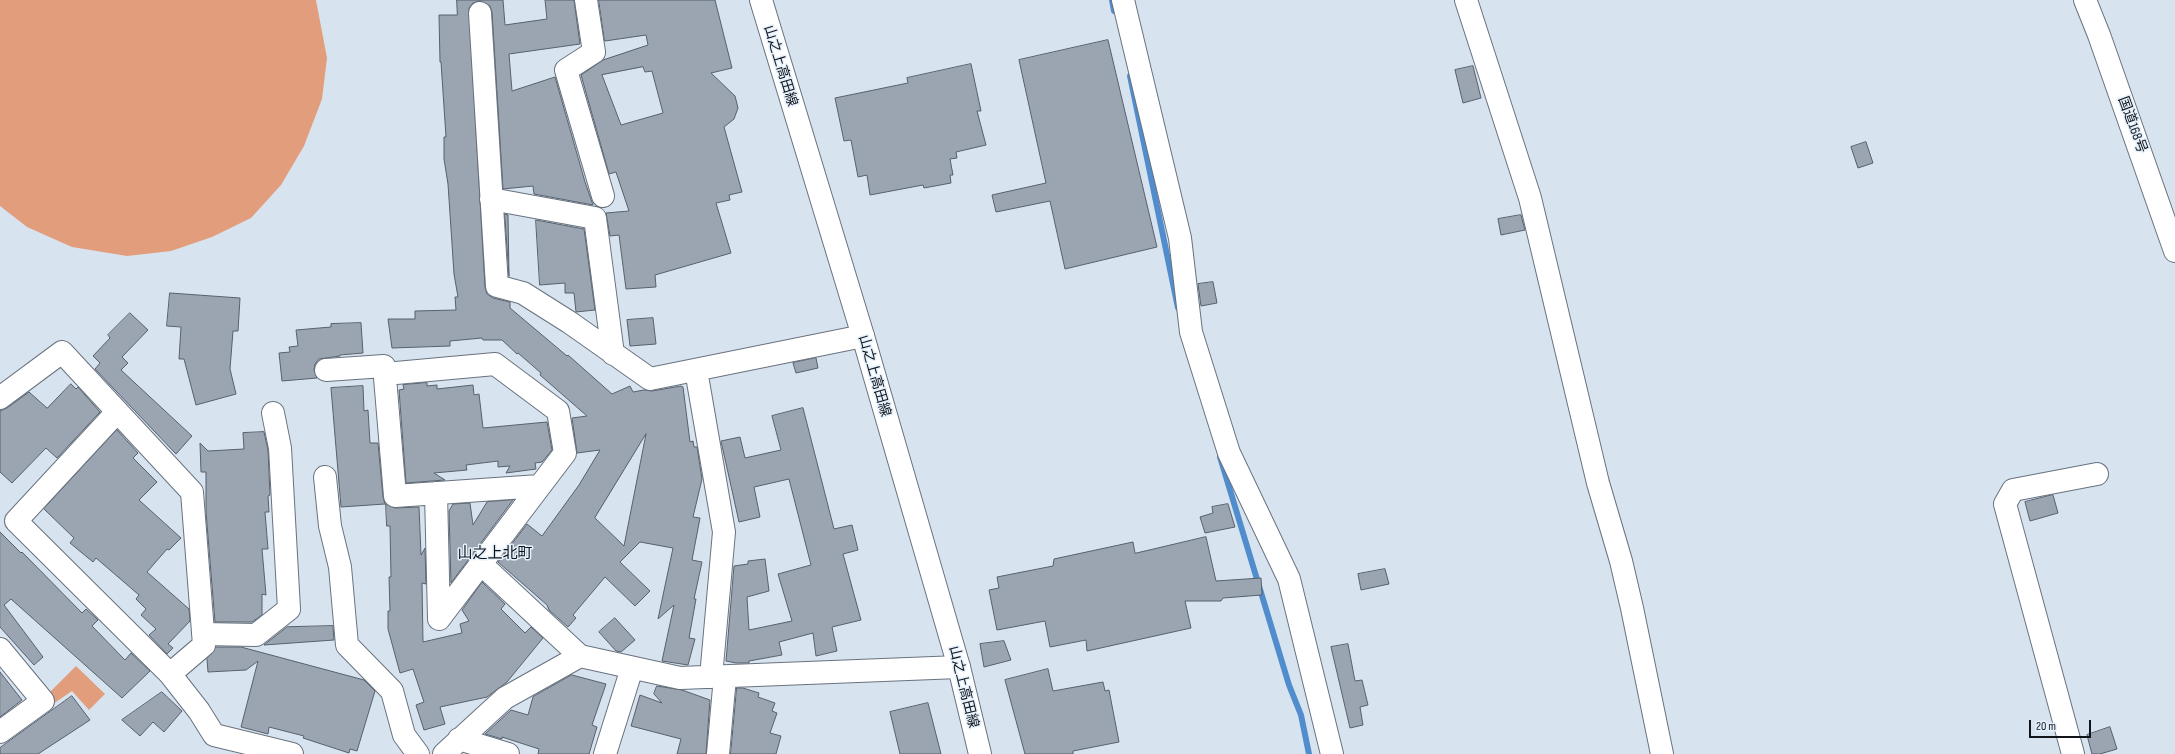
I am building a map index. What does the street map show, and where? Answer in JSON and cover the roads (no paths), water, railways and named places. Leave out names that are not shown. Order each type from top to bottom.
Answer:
[{"type":"main road","points":[[586,0],[594,52],[566,70],[603,196]]},
{"type":"main road","name":"山之上高田線","points":[[761,0],[863,336],[959,667],[980,754]]},
{"type":"main road","points":[[1123,0],[1180,238],[1191,332],[1229,453],[1288,579],[1332,754]]},
{"type":"main road","points":[[1466,0],[1530,198],[1598,483],[1629,592],[1662,754]]},
{"type":"main road","name":"国道168号","points":[[2085,0],[2107,56],[2175,251]]},
{"type":"main road","points":[[480,13],[497,286],[523,293],[569,322],[650,379],[863,336]]},
{"type":"main road","points":[[491,199],[595,218],[613,354]]},
{"type":"main road","points":[[0,398],[62,352],[192,492],[204,645],[170,674]]},
{"type":"main road","points":[[385,374],[495,364],[558,411],[565,452],[439,619],[436,493]]},
{"type":"main road","points":[[326,370],[384,366],[395,496],[540,486]]},
{"type":"main road","points":[[696,370],[724,532],[718,677],[718,754]]},
{"type":"main road","points":[[117,412],[16,521],[170,674],[199,711],[214,735],[292,754]]},
{"type":"main road","points":[[203,634],[256,634],[289,609],[280,448],[273,413]]},
{"type":"main road","points":[[2073,754],[2005,504],[2013,490],[2097,474]]},
{"type":"main road","points":[[325,477],[330,526],[340,567],[347,646],[392,691],[404,735],[418,754]]},
{"type":"main road","points":[[481,564],[580,656],[632,668],[680,678],[959,667]]},
{"type":"main road","points":[[0,649],[43,701],[0,732]]},
{"type":"main road","points":[[452,747],[505,698],[580,656]]},
{"type":"main road","points":[[605,754],[632,668]]},
{"type":"main road","points":[[452,747],[508,754]]},
{"type":"waterway","points":[[1112,0],[1114,11]]},
{"type":"waterway","points":[[1130,76],[1178,308]]},
{"type":"waterway","points":[[1220,457],[1289,685],[1301,715],[1309,754]]},
{"type":"district","name":"山之上北町","points":[[495,554]]}]
